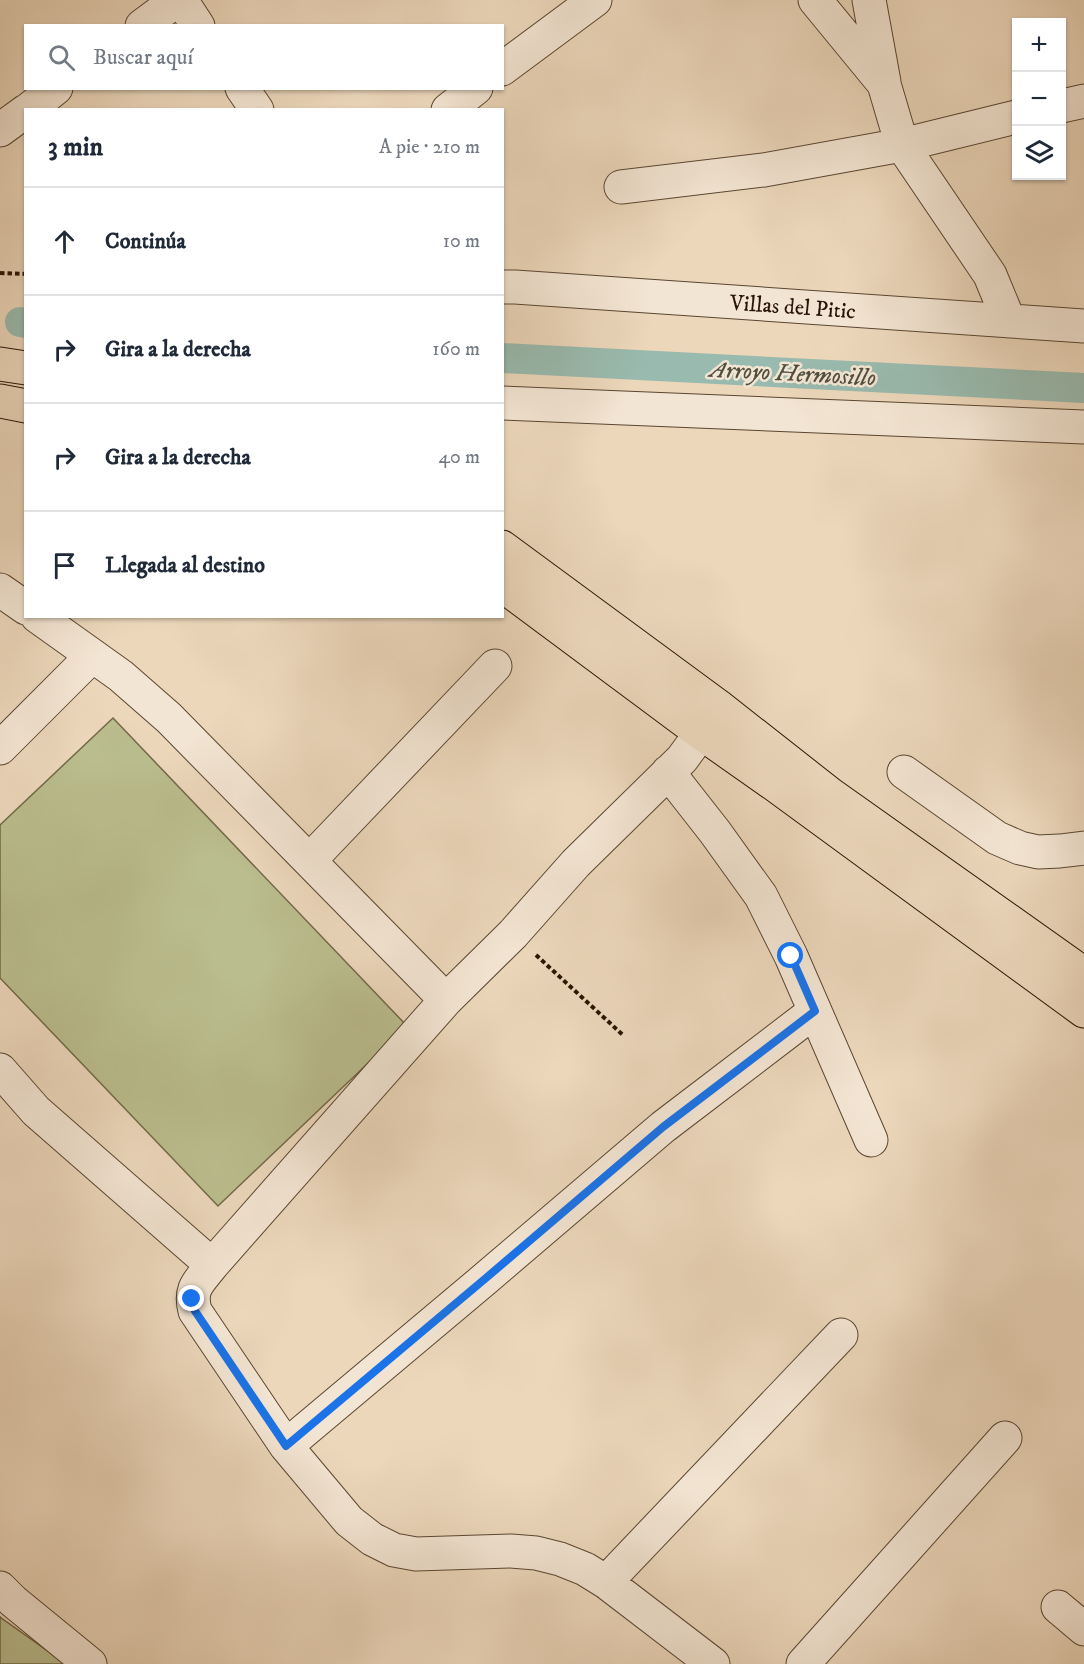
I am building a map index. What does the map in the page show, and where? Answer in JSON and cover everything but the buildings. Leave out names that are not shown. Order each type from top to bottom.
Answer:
[{"type":"main road","points":[[0,364],[24,368]]},
{"type":"main road","points":[[0,401],[24,406]]},
{"type":"main road","points":[[504,549],[710,720],[775,784],[1084,1011]]},
{"type":"main road","points":[[504,586],[710,720],[830,794],[1084,974]]},
{"type":"street","points":[[145,24],[179,0],[197,24]]},
{"type":"street","points":[[504,68],[595,0]]},
{"type":"street","points":[[815,0],[884,84]]},
{"type":"street","points":[[869,0],[884,84],[902,145],[990,275],[1009,321]]},
{"type":"street","points":[[30,108],[53,90]]},
{"type":"street","points":[[243,90],[256,108]]},
{"type":"street","points":[[451,108],[473,90]]},
{"type":"street","points":[[1066,105],[1084,101]]},
{"type":"street","points":[[0,130],[24,112]]},
{"type":"street","points":[[621,187],[764,170],[902,145],[1012,118]]},
{"type":"street","name":"Villas del Pitic","points":[[504,287],[1084,326]]},
{"type":"street","points":[[504,403],[1084,427]]},
{"type":"street","points":[[36,618],[121,676],[169,718],[446,1000]]},
{"type":"street","points":[[0,748],[92,656]]},
{"type":"street","points":[[310,860],[495,666]]},
{"type":"street","points":[[710,720],[682,759],[576,863],[513,934],[446,1000],[212,1265],[194,1290],[192,1299],[195,1311],[286,1446],[349,1521],[372,1539],[394,1550],[416,1554],[511,1551],[560,1558],[585,1569],[606,1582],[713,1664]]},
{"type":"street","points":[[904,771],[997,838],[1012,845],[1038,852],[1084,848]]},
{"type":"street","points":[[668,772],[761,896],[791,956],[871,1140]]},
{"type":"street","points":[[286,1446],[663,1127],[815,1011]]},
{"type":"street","points":[[0,1070],[36,1111],[212,1265]]},
{"type":"street","points":[[606,1582],[841,1335]]},
{"type":"street","points":[[803,1664],[1005,1438]]},
{"type":"street","points":[[0,1588],[90,1664]]},
{"type":"street","points":[[1058,1606],[1084,1629]]},
{"type":"path","points":[[0,273],[24,274]]},
{"type":"path","points":[[513,934],[624,1036]]},
{"type":"green space","points":[[113,718],[407,1026],[218,1206],[0,978],[0,825]]},
{"type":"green space","points":[[0,1617],[66,1664],[0,1664]]},
{"type":"waterway","name":"Arroyo Hermosillo","points":[[20,322],[24,323]]},
{"type":"waterway","name":"Arroyo Hermosillo","points":[[504,358],[1084,388]]},
{"type":"route","points":[[192,1299],[195,1311],[286,1446],[663,1127],[815,1011],[791,956]]}]
